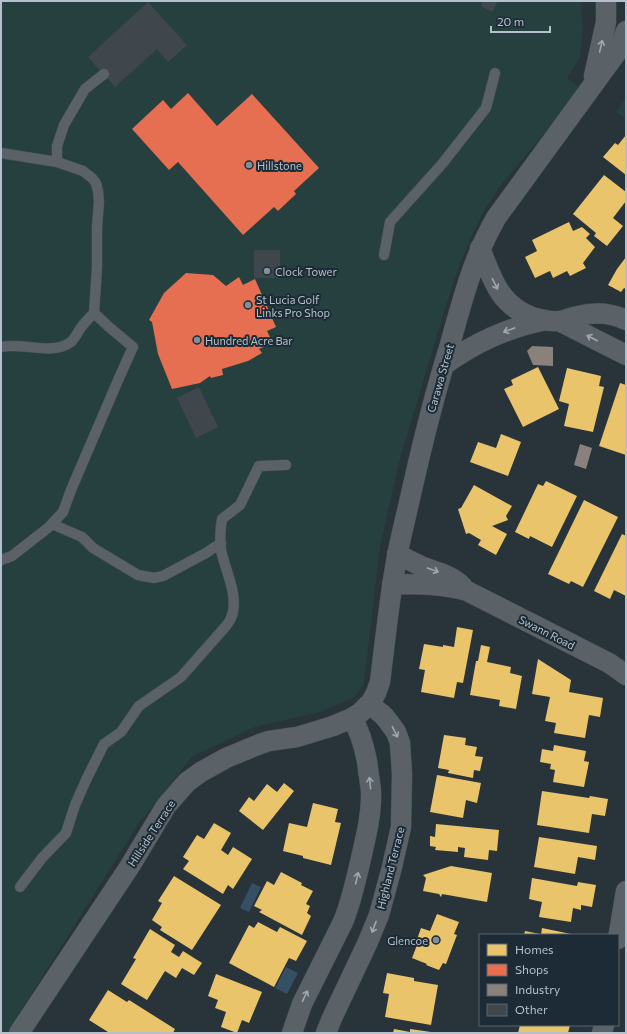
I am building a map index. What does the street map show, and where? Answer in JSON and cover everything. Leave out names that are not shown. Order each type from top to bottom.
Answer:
[{"type":"street","name":"Carawa Street","points":[[593,84],[606,22],[606,1]]},
{"type":"street","name":"Carawa Street","points":[[369,704],[376,693],[380,682],[397,554],[427,424],[469,278],[480,248],[504,206],[620,48],[626,31]]},
{"type":"street","points":[[480,248],[492,278],[503,296],[512,305],[532,317],[553,321],[626,355]]},
{"type":"street","points":[[444,365],[483,341],[515,328],[578,316],[597,314],[613,315],[626,320]]},
{"type":"street","name":"Swann Road","points":[[397,554],[453,578],[467,592]]},
{"type":"street","name":"Swann Road","points":[[392,584],[436,586],[467,592],[603,660],[626,675]]},
{"type":"street","name":"Hillside Terrace","points":[[19,1033],[130,866],[166,806],[187,782],[226,758],[269,741],[303,735],[333,726],[352,718],[360,713],[369,704]]},
{"type":"street","name":"Highland Terrace","points":[[326,1033],[379,916],[401,827],[402,774],[400,743],[394,729],[386,718],[369,704]]},
{"type":"street","points":[[292,1033],[302,1004],[349,909],[369,822],[371,800],[370,778],[362,742],[352,718]]},
{"type":"street","points":[[619,934],[626,891]]},
{"type":"lane","points":[[384,255],[390,222],[442,164],[486,108],[495,73]]},
{"type":"lane","points":[[57,162],[57,146],[64,125],[85,89],[104,74]]},
{"type":"lane","points":[[1,153],[57,162],[82,171],[96,183],[99,202],[94,313],[88,318],[75,338],[62,347],[1,347]]},
{"type":"lane","points":[[1,560],[12,556],[52,524],[63,512],[71,490],[133,347],[94,313]]},
{"type":"lane","points":[[20,887],[42,858],[66,833],[75,805],[104,744],[121,732],[139,706],[181,677],[226,626],[232,617],[234,597],[221,551],[220,529],[222,519],[240,505],[259,466],[286,465]]},
{"type":"lane","points":[[52,524],[82,537],[92,548],[138,575],[154,578],[169,573],[221,543]]},
{"type":"green space","points":[[1,1],[581,1],[583,29],[580,58],[567,78],[581,89],[502,184],[483,212],[458,269],[400,459],[380,547],[364,684],[355,697],[320,712],[255,727],[193,756],[139,823],[7,1033],[1,1033]]},
{"type":"green space","points":[[626,98],[626,119],[616,112]]},
{"type":"water","points":[[252,883],[261,887],[249,912],[240,908]]},
{"type":"water","points":[[286,967],[298,973],[287,994],[275,988]]},
{"type":"building: Homes","points":[[626,135],[626,175],[603,157],[615,143],[618,145]]},
{"type":"building: Homes","points":[[604,175],[626,192],[626,201],[613,218],[623,226],[607,246],[594,236],[596,233],[573,214]]},
{"type":"building: Homes","points":[[569,222],[573,231],[582,227],[590,234],[586,238],[595,247],[583,263],[586,268],[570,276],[567,271],[553,278],[550,271],[535,278],[525,257],[537,251],[532,240]]},
{"type":"building: Homes","points":[[626,257],[626,289],[624,288],[621,292],[608,285]]},
{"type":"building: Homes","points":[[538,367],[559,409],[523,427],[504,389],[513,385],[511,380]]},
{"type":"building: Homes","points":[[567,368],[601,376],[599,386],[604,387],[593,432],[564,426],[569,404],[559,401]]},
{"type":"building: Homes","points":[[620,383],[626,385],[626,455],[599,446]]},
{"type":"building: Homes","points":[[501,434],[521,442],[508,476],[470,462],[478,442],[496,448]]},
{"type":"building: Homes","points":[[546,481],[577,496],[552,547],[530,536],[529,539],[515,532],[538,484],[543,486]]},
{"type":"building: Homes","points":[[474,485],[512,506],[506,516],[508,520],[492,526],[507,534],[496,555],[478,545],[481,540],[469,533],[466,534],[458,509],[461,508]]},
{"type":"building: Homes","points":[[584,500],[618,517],[583,587],[571,581],[569,584],[548,574]]},
{"type":"building: Homes","points":[[622,534],[626,536],[626,596],[614,590],[610,599],[594,591]]},
{"type":"building: Homes","points":[[457,627],[473,630],[463,683],[457,682],[454,698],[421,692],[425,670],[419,669],[424,644],[454,647]]},
{"type":"building: Homes","points":[[481,645],[490,647],[487,662],[511,667],[510,673],[522,676],[516,709],[499,706],[500,700],[470,695],[476,661],[478,661]]},
{"type":"building: Homes","points":[[538,659],[571,680],[569,692],[603,698],[600,717],[589,715],[585,738],[554,733],[556,723],[545,721],[550,697],[532,694]]},
{"type":"building: Homes","points":[[444,735],[466,738],[465,745],[477,747],[475,756],[483,757],[480,771],[474,770],[473,778],[448,773],[449,770],[438,768]]},
{"type":"building: Homes","points":[[554,745],[586,751],[584,761],[589,762],[584,787],[553,782],[555,770],[550,769],[551,764],[540,762],[542,749],[553,751]]},
{"type":"building: Homes","points":[[437,775],[481,783],[477,803],[466,800],[463,818],[430,812]]},
{"type":"building: Homes","points":[[284,783],[294,791],[263,830],[239,811],[249,797],[254,801],[267,784],[277,792]]},
{"type":"building: Homes","points":[[542,791],[589,798],[590,796],[608,799],[605,816],[592,814],[589,833],[537,825]]},
{"type":"building: Homes","points":[[313,803],[338,809],[335,822],[341,823],[331,865],[283,851],[289,823],[307,827]]},
{"type":"building: Homes","points":[[214,823],[231,833],[221,850],[228,855],[233,847],[252,859],[233,889],[228,885],[223,894],[183,869],[189,861],[183,857],[197,835],[204,839]]},
{"type":"building: Homes","points":[[436,824],[499,830],[497,851],[489,850],[488,860],[464,857],[465,848],[458,847],[458,852],[435,850],[436,847],[430,846],[430,836],[435,837]]},
{"type":"building: Homes","points":[[539,837],[597,846],[595,860],[578,857],[575,874],[534,867]]},
{"type":"building: Homes","points":[[451,866],[492,873],[487,902],[442,894],[441,897],[439,894],[423,891],[426,878],[423,875]]},
{"type":"building: Homes","points":[[281,872],[302,883],[301,885],[313,891],[306,904],[310,906],[307,913],[311,916],[302,935],[259,912],[262,910],[254,906],[267,881],[274,885]]},
{"type":"building: Homes","points":[[174,876],[221,905],[192,950],[160,930],[162,927],[152,920],[162,903],[158,901]]},
{"type":"building: Homes","points":[[532,878],[577,886],[578,882],[596,885],[592,907],[581,905],[581,910],[573,908],[571,922],[539,917],[542,902],[529,899]]},
{"type":"building: Homes","name":"Glencoe","points":[[437,914],[459,922],[454,934],[457,935],[446,964],[443,963],[439,970],[412,958],[421,928],[430,931]]},
{"type":"building: Homes","points":[[258,922],[277,932],[280,927],[307,941],[296,961],[289,958],[274,987],[229,963],[249,925],[254,928]]},
{"type":"building: Homes","points":[[542,928],[571,934],[541,934]]},
{"type":"building: Homes","points":[[150,929],[175,945],[171,952],[179,957],[183,951],[202,963],[194,975],[182,968],[176,978],[165,971],[147,1000],[121,984],[136,959],[133,958]]},
{"type":"building: Homes","points":[[525,931],[540,934],[524,934]]},
{"type":"building: Homes","points":[[387,973],[414,978],[414,981],[438,985],[431,1025],[385,1017],[389,994],[383,993]]},
{"type":"building: Homes","points":[[216,974],[262,992],[249,1023],[242,1020],[237,1033],[221,1027],[226,1012],[215,1008],[218,1000],[208,996]]},
{"type":"building: Homes","points":[[108,990],[127,1002],[129,1000],[175,1029],[173,1033],[108,1033],[89,1020]]},
{"type":"building: Homes","points":[[520,1026],[570,1026],[568,1033],[518,1033]]},
{"type":"building: Homes","points":[[394,1029],[410,1032],[410,1029],[431,1033],[393,1033]]},
{"type":"building: Shops","name":"Hillstone","points":[[188,93],[217,126],[252,94],[319,168],[294,191],[296,194],[278,211],[274,207],[243,235],[178,162],[169,170],[132,129],[163,100],[171,109]]},
{"type":"building: Shops","name":"Hundred Acre Bar","points":[[186,273],[213,275],[226,286],[239,277],[243,285],[255,279],[276,327],[267,331],[273,343],[259,349],[262,353],[248,361],[222,369],[223,375],[211,378],[210,376],[200,383],[172,389],[158,354],[152,322],[149,320],[164,293]]},
{"type":"building: Industry","points":[[532,346],[553,347],[553,366],[533,365],[527,351]]},
{"type":"building: Industry","points":[[580,444],[592,448],[586,469],[574,465]]},
{"type":"building: Other","points":[[483,1],[498,1],[492,12],[481,6]]},
{"type":"building: Other","points":[[148,2],[187,45],[168,62],[157,49],[115,87],[88,57]]},
{"type":"building: Other","name":"Clock Tower","points":[[254,250],[280,250],[280,278],[254,278]]},
{"type":"building: Other","points":[[199,387],[218,427],[196,438],[177,398]]},
{"type":"place","name":"Hillstone","points":[[249,165]]},
{"type":"place","name":"Clock Tower","points":[[267,271]]},
{"type":"place","name":"St Lucia Golf Links Pro Shop","points":[[248,305]]},
{"type":"place","name":"Hundred Acre Bar","points":[[197,340]]},
{"type":"place","name":"Glencoe","points":[[436,940]]}]
